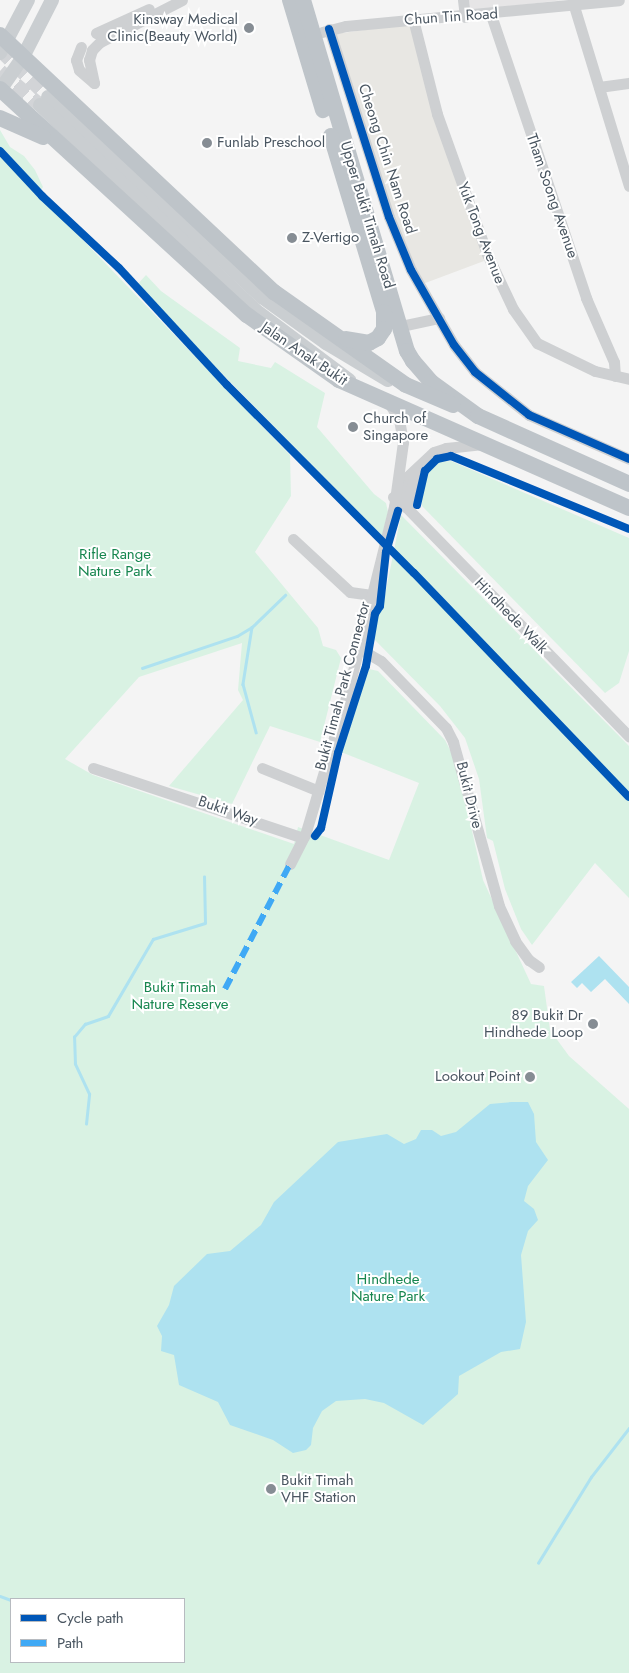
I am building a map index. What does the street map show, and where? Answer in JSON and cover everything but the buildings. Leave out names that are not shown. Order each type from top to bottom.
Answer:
[{"type":"highway","name":"Upper Bukit Timah Road","points":[[290,0],[384,312],[384,329],[369,343],[357,344],[332,334]]},
{"type":"highway","name":"Upper Bukit Timah Road","points":[[303,0],[407,351],[422,372],[478,416],[628,482]]},
{"type":"highway","name":"Jalan Anak Bukit","points":[[3,43],[23,57],[274,292],[332,334],[392,372],[406,385],[478,416]]},
{"type":"highway","name":"Jalan Anak Bukit","points":[[0,90],[247,315],[339,380],[359,389]]},
{"type":"highway","points":[[0,118],[31,131],[64,150]]},
{"type":"highway","points":[[359,389],[629,508]]},
{"type":"main road","points":[[3,43],[28,0]]},
{"type":"main road","points":[[0,90],[23,57],[52,0]]},
{"type":"main road","name":"Jalan Anak Bukit","points":[[359,389],[329,362],[254,310],[44,101],[262,297],[326,343],[384,378],[406,385]]},
{"type":"street","points":[[96,33],[167,0]]},
{"type":"street","points":[[81,47],[76,60],[79,70],[94,83],[89,60],[92,50],[100,42],[182,0]]},
{"type":"street","points":[[463,0],[464,17]]},
{"type":"street","name":"Chun Tin Road","points":[[313,35],[329,29],[412,19],[464,17],[619,0]]},
{"type":"street","points":[[574,6],[599,86],[626,162],[629,186]]},
{"type":"street","name":"Tham Soong Avenue","points":[[490,14],[586,298],[614,362],[615,376]]},
{"type":"street","name":"Yuk Tong Avenue","points":[[412,19],[437,114],[487,254],[513,309],[537,343],[595,371],[629,379]]},
{"type":"street","name":"Cheong Chin Nam Road","points":[[329,29],[388,217],[411,270],[439,318],[475,372],[498,393],[529,415],[629,459]]},
{"type":"street","points":[[599,86],[629,83]]},
{"type":"street","points":[[423,320],[433,307]]},
{"type":"street","points":[[401,326],[439,318]]},
{"type":"street","points":[[390,403],[400,419],[403,442],[398,503]]},
{"type":"street","points":[[290,864],[303,840],[319,791],[360,648],[372,594],[398,503],[408,476],[434,452],[446,448],[485,444]]},
{"type":"street","name":"Hindhede Walk","points":[[398,503],[629,736]]},
{"type":"street","points":[[293,539],[350,592],[372,594]]},
{"type":"street","name":"Bukit Drive","points":[[360,648],[381,661],[446,728],[454,742],[500,906],[515,941],[529,960],[539,967]]},
{"type":"street","name":"Bukit Way","points":[[93,768],[303,840]]},
{"type":"street","points":[[262,768],[319,791]]},
{"type":"shaded area","points":[[469,0],[563,0],[470,11]]},
{"type":"shaded area","points":[[415,23],[484,261],[420,285],[391,216],[335,34]]},
{"type":"green space","points":[[0,130],[10,147],[24,156],[35,170],[43,187],[41,190],[0,147]]},
{"type":"green space","points":[[0,154],[290,455],[291,496],[255,552],[318,628],[323,646],[336,650],[341,658],[320,742],[270,726],[232,804],[169,786],[243,700],[238,690],[242,643],[139,677],[65,759],[93,775],[294,844],[298,827],[389,860],[419,783],[341,752],[364,674],[369,669],[378,671],[445,740],[457,764],[483,880],[531,984],[544,986],[550,1030],[569,1056],[629,1109],[629,1673],[0,1673]]},
{"type":"green space","points":[[146,275],[161,291],[240,348],[238,361],[271,368],[275,362],[325,393],[317,427],[374,494],[386,503],[388,512],[382,536],[136,286]]},
{"type":"green space","points":[[451,461],[629,538],[629,651],[619,683],[605,693],[422,506],[422,490],[429,471],[439,462]]},
{"type":"green space","points":[[401,515],[629,746],[629,898],[595,863],[532,945],[521,929],[505,889],[493,841],[487,838],[479,779],[465,738],[440,706],[373,638],[378,615],[383,605]]},
{"type":"water","points":[[599,956],[629,987],[629,1004],[605,979],[591,992],[582,983],[577,988],[571,982]]},
{"type":"water","points":[[528,1102],[534,1114],[536,1142],[548,1160],[528,1186],[524,1201],[534,1209],[538,1220],[528,1231],[521,1255],[526,1322],[520,1349],[501,1352],[459,1376],[458,1394],[423,1425],[384,1403],[365,1399],[336,1401],[322,1411],[313,1428],[311,1445],[306,1450],[293,1453],[273,1440],[230,1425],[218,1402],[179,1385],[174,1355],[161,1351],[162,1336],[157,1326],[169,1305],[174,1286],[207,1254],[230,1251],[261,1225],[274,1202],[338,1142],[387,1134],[404,1144],[416,1139],[421,1130],[432,1130],[441,1136],[456,1132],[490,1104]]},
{"type":"waterway","points":[[142,668],[237,636],[252,627],[285,595]]},
{"type":"waterway","points":[[252,627],[243,684],[256,732]]},
{"type":"waterway","points":[[86,1124],[89,1094],[75,1064],[74,1037],[85,1024],[108,1016],[153,939],[205,923],[204,877]]},
{"type":"waterway","points":[[538,1563],[591,1477],[629,1428]]},
{"type":"waterway","points":[[0,1596],[10,1600]]},
{"type":"tunnel","points":[[0,50],[48,97]]},
{"type":"tunnel","points":[[0,71],[40,105]]},
{"type":"marked path","points":[[225,989],[290,864]]},
{"type":"cycle path","points":[[329,29],[389,217],[411,270],[454,345],[475,372],[529,415],[629,459]]},
{"type":"cycle path","points":[[0,151],[42,196],[119,268],[227,385],[414,573],[629,797]]},
{"type":"cycle path","points":[[417,505],[425,471],[437,459],[451,456],[629,529]]},
{"type":"cycle path","name":"Bukit Timah Park Connector","points":[[315,836],[321,828],[338,753],[366,666],[375,614],[380,606],[386,552],[398,511]]},
{"type":"place","name":"Kinsway Medical Clinic(Beauty World)","points":[[249,28]]},
{"type":"place","name":"Funlab Preschool","points":[[207,143]]},
{"type":"place","name":"Z-Vertigo","points":[[292,238]]},
{"type":"place","name":"Church of Singapore","points":[[353,427]]},
{"type":"place","name":"89 Bukit Dr Hindhede Loop","points":[[593,1024]]},
{"type":"place","name":"Lookout Point","points":[[530,1077]]},
{"type":"place","name":"Bukit Timah VHF Station","points":[[271,1489]]},
{"type":"park label","name":"Rifle Range Nature Park","points":[[115,562]]},
{"type":"park label","name":"Bukit Timah Nature Reserve","points":[[180,996]]},
{"type":"park label","name":"Hindhede Nature Park","points":[[388,1288]]}]
